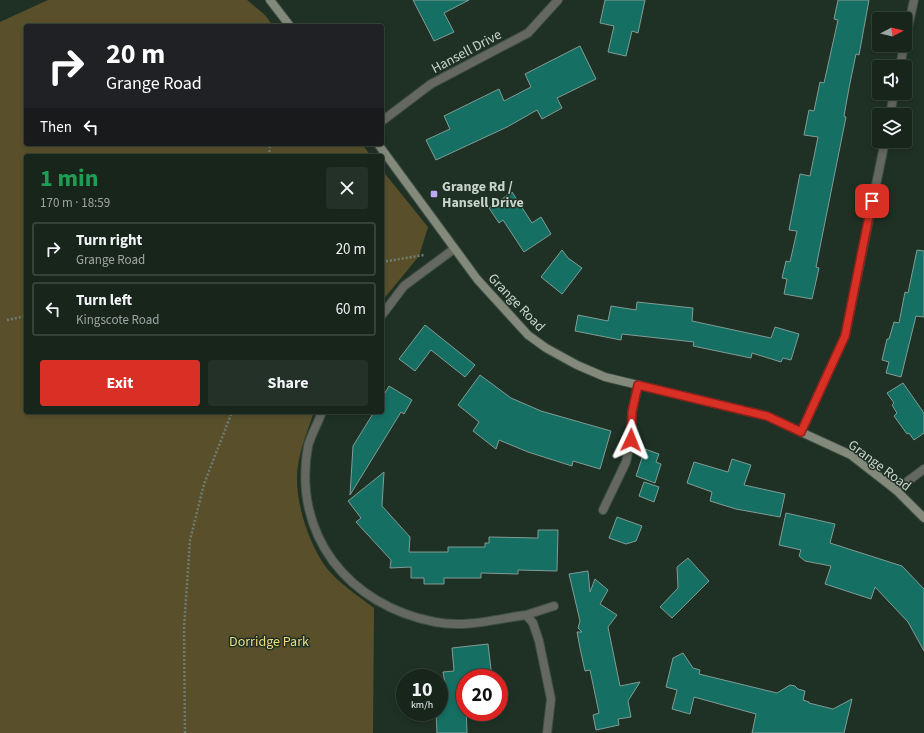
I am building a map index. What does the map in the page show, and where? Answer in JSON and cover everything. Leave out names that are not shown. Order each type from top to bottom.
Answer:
[{"type":"main road","points":[[270,0],[288,24]]},
{"type":"main road","name":"Grange Road","points":[[379,146],[454,249],[506,312],[528,335],[546,348],[605,377],[767,416],[851,455],[896,490],[924,518]]},
{"type":"street","name":"Hansell Drive","points":[[384,119],[431,84],[528,33],[558,0]]},
{"type":"street","points":[[911,12],[914,0]]},
{"type":"street","points":[[801,432],[845,336],[884,148]]},
{"type":"street","points":[[384,312],[404,286],[454,249]]},
{"type":"street","points":[[604,510],[626,462],[631,440],[632,412],[638,385]]},
{"type":"street","points":[[321,414],[309,445],[305,489],[309,514],[316,535],[340,570],[352,583],[380,603],[407,615],[436,623],[482,623],[526,614],[554,606]]},
{"type":"street","points":[[896,490],[924,469]]},
{"type":"street","points":[[526,614],[533,623],[537,635],[551,699],[546,730],[547,733]]},
{"type":"path","points":[[384,262],[423,254],[432,264]]},
{"type":"path","points":[[7,320],[24,316]]},
{"type":"path","points":[[185,733],[184,628],[190,540],[204,484],[231,414]]},
{"type":"green space","name":"Dorridge Park","points":[[48,0],[247,0],[265,15],[272,24],[24,24],[24,146],[364,146],[370,154],[24,154],[24,414],[313,414],[298,465],[297,477],[300,504],[312,544],[325,566],[342,583],[374,608],[373,733],[0,733],[0,22]]},
{"type":"green space","points":[[384,172],[428,227],[419,256],[384,299]]},
{"type":"building","points":[[413,0],[469,0],[444,13],[454,32],[434,41]]},
{"type":"building","points":[[605,0],[645,0],[638,33],[632,31],[626,56],[608,52],[614,26],[600,23]]},
{"type":"building","points":[[838,0],[869,0],[859,55],[856,54],[849,88],[844,116],[846,117],[816,267],[819,268],[812,299],[784,294],[787,279],[782,278],[786,261],[790,262],[797,231],[789,230],[800,174],[810,176],[818,137],[804,135],[809,110],[814,111],[820,82],[824,83],[838,20],[834,19]]},
{"type":"building","points":[[580,46],[596,79],[557,98],[562,108],[542,119],[537,110],[507,127],[436,160],[426,140],[450,129],[444,116],[499,89],[504,101],[531,87],[525,74]]},
{"type":"building","points":[[512,192],[532,223],[541,217],[551,234],[524,252],[503,220],[499,223],[489,208]]},
{"type":"building","points":[[562,250],[568,258],[582,268],[562,294],[541,277]]},
{"type":"building","points":[[917,250],[924,251],[924,317],[916,316],[901,377],[886,373],[889,362],[882,360],[887,339],[889,339],[894,322],[899,323],[905,292],[908,293]]},
{"type":"building","points":[[637,302],[693,308],[692,321],[771,338],[775,327],[799,334],[791,360],[783,358],[781,362],[752,353],[751,358],[693,346],[694,342],[622,334],[621,340],[575,331],[578,315],[608,321],[611,306],[636,310]]},
{"type":"building","points":[[425,325],[475,365],[465,377],[431,350],[415,371],[399,359]]},
{"type":"building","points":[[480,375],[511,398],[541,411],[611,431],[600,469],[573,461],[572,466],[528,452],[499,440],[496,449],[473,431],[479,422],[458,405]]},
{"type":"building","points":[[903,383],[924,413],[924,433],[914,440],[909,433],[907,434],[894,416],[897,413],[892,405],[894,403],[887,393]]},
{"type":"building","points":[[389,386],[412,400],[404,414],[401,412],[350,495],[353,446],[373,414],[384,414],[384,395]]},
{"type":"building","points":[[645,449],[659,454],[656,462],[661,464],[655,483],[636,476]]},
{"type":"building","points":[[732,459],[751,465],[744,485],[785,494],[780,517],[736,509],[710,501],[712,492],[687,483],[694,462],[728,472]]},
{"type":"building","points":[[384,472],[382,506],[410,537],[409,552],[448,552],[448,547],[485,547],[485,543],[489,543],[489,537],[538,538],[538,530],[558,530],[557,571],[518,570],[518,574],[481,573],[481,578],[444,578],[444,584],[424,584],[424,578],[411,578],[411,567],[390,568],[391,560],[356,522],[361,518],[348,501]]},
{"type":"building","points":[[644,482],[659,487],[654,502],[639,496]]},
{"type":"building","points":[[786,513],[835,524],[830,543],[902,566],[924,589],[924,651],[908,622],[875,587],[871,599],[825,584],[831,566],[805,561],[799,556],[801,550],[779,545]]},
{"type":"building","points":[[617,517],[642,526],[636,541],[626,544],[609,538]]},
{"type":"building","points":[[688,558],[709,581],[672,618],[660,607],[678,588],[677,567]]},
{"type":"building","points":[[588,571],[590,592],[595,579],[608,590],[600,604],[617,615],[608,627],[620,686],[640,682],[628,701],[631,717],[618,719],[619,725],[596,730],[593,715],[599,713],[590,670],[585,671],[580,648],[577,632],[582,632],[578,628],[580,621],[569,574]]},
{"type":"building","points":[[488,644],[491,669],[456,669],[456,721],[467,721],[467,733],[437,733],[436,721],[448,721],[448,672],[454,671],[452,648]]},
{"type":"building","points":[[683,653],[693,668],[700,670],[699,674],[777,693],[790,685],[795,686],[798,689],[805,691],[803,700],[833,709],[852,699],[844,733],[752,733],[756,714],[694,697],[690,714],[672,709],[677,690],[666,687],[673,658]]},
{"type":"place","name":"Grange Rd / Hansell Drive","points":[[434,194]]},
{"type":"route","points":[[631,440],[632,412],[638,385],[767,416],[801,432],[845,336],[872,201]]}]
